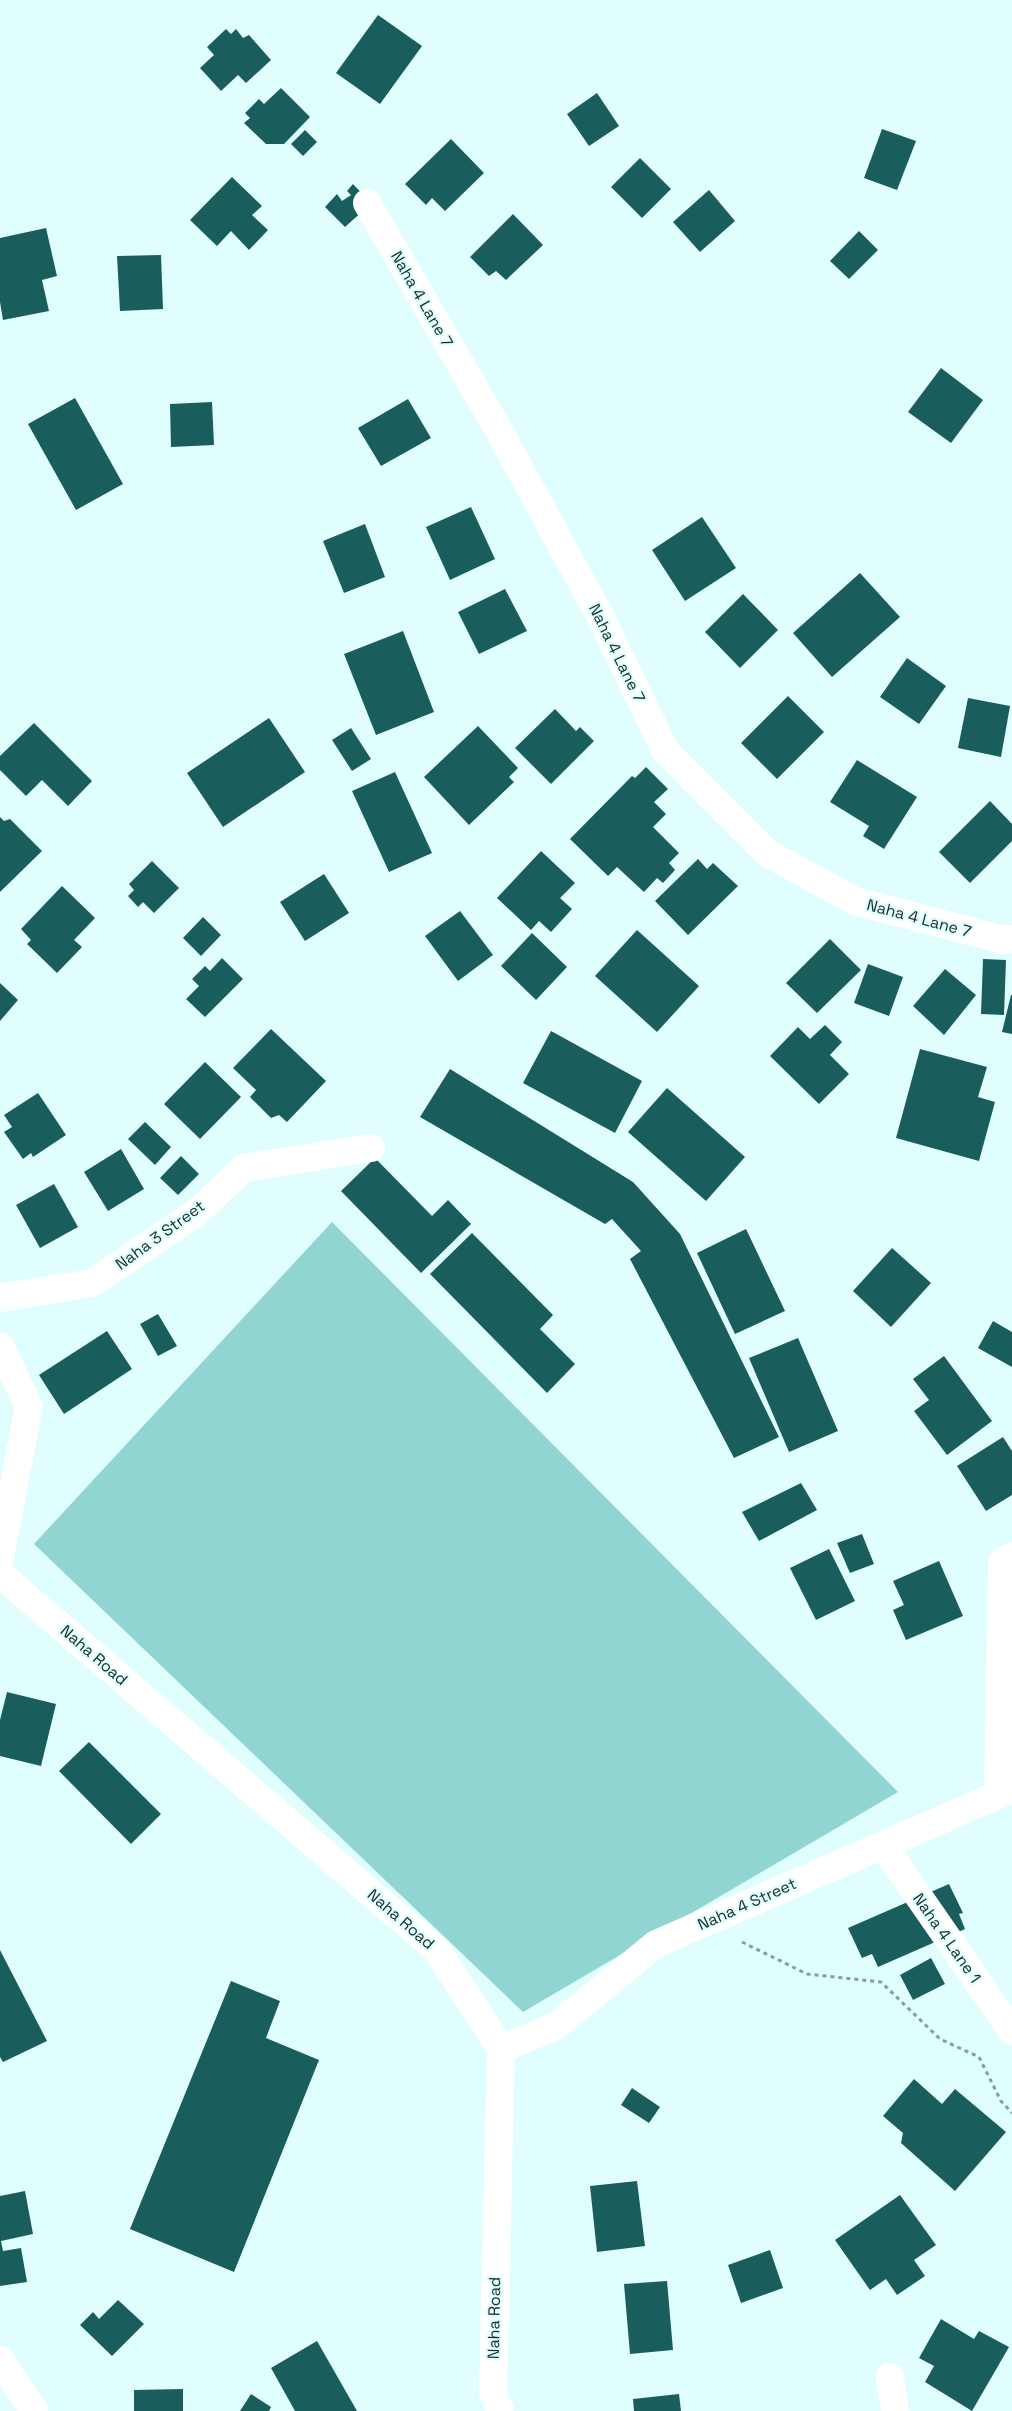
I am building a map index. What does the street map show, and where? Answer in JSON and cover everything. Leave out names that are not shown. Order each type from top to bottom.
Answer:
[{"type":"street","name":"Naha 4 Lane 7","points":[[367,203],[498,429],[598,612],[666,752],[766,853],[855,901],[1004,940],[1012,939]]},
{"type":"street","name":"Naha 3 Street","points":[[0,1298],[92,1283],[196,1213],[244,1168],[371,1148]]},
{"type":"street","points":[[0,1346],[29,1406],[5,1502],[0,1557]]},
{"type":"street","points":[[1005,1791],[1002,1562],[1012,1556]]},
{"type":"street","name":"Naha Road","points":[[0,1574],[437,1950],[501,2049],[493,2392],[500,2411]]},
{"type":"street","name":"Naha 4 Street","points":[[501,2049],[556,2026],[656,1944],[1005,1791]]},
{"type":"street","name":"Naha 4 Lane 1","points":[[883,1845],[1012,2031]]},
{"type":"street","points":[[0,2360],[34,2411]]},
{"type":"street","points":[[890,2377],[894,2411]]},
{"type":"path","points":[[704,1923],[807,1974],[881,1982],[940,2039],[979,2056],[1001,2100],[1012,2113]]},
{"type":"shaded area","points":[[332,1222],[898,1792],[523,2012],[34,1544]]},
{"type":"building","points":[[378,15],[422,46],[380,104],[336,73]]},
{"type":"building","points":[[226,29],[231,34],[236,29],[243,38],[249,35],[271,60],[246,83],[238,75],[221,91],[200,68],[214,55],[207,47]]},
{"type":"building","points":[[281,88],[310,117],[284,144],[266,144],[244,123],[250,118],[245,113],[259,99],[264,104]]},
{"type":"building","points":[[597,93],[619,126],[589,146],[567,114]]},
{"type":"building","points":[[882,129],[916,141],[897,190],[864,178]]},
{"type":"building","points":[[305,130],[317,142],[303,156],[291,144]]},
{"type":"building","points":[[451,139],[484,173],[445,211],[432,198],[426,205],[405,184]]},
{"type":"building","points":[[640,158],[671,189],[642,218],[611,187]]},
{"type":"building","points":[[232,177],[262,206],[252,215],[268,230],[249,250],[231,231],[217,246],[190,220]]},
{"type":"building","points":[[353,184],[366,198],[365,209],[345,227],[325,207],[337,194],[342,201],[351,195],[347,191]]},
{"type":"building","points":[[709,190],[735,221],[700,252],[673,222]]},
{"type":"building","points":[[513,214],[543,245],[506,280],[496,271],[489,276],[470,257]]},
{"type":"building","points":[[46,228],[57,276],[42,280],[49,311],[3,320],[0,302],[0,238]]},
{"type":"building","points":[[859,231],[878,250],[849,279],[830,261]]},
{"type":"building","points":[[161,255],[163,309],[120,311],[117,256]]},
{"type":"building","points":[[941,368],[983,400],[951,443],[908,412]]},
{"type":"building","points":[[75,398],[123,484],[76,510],[28,424]]},
{"type":"building","points":[[408,399],[431,438],[381,466],[358,428]]},
{"type":"building","points":[[212,402],[214,445],[171,447],[170,404]]},
{"type":"building","points":[[471,507],[495,559],[450,580],[426,527]]},
{"type":"building","points":[[702,517],[736,568],[685,601],[652,550]]},
{"type":"building","points":[[365,524],[385,577],[344,593],[323,541]]},
{"type":"building","points":[[860,573],[900,617],[832,677],[793,633]]},
{"type":"building","points":[[505,589],[527,631],[479,654],[458,612]]},
{"type":"building","points":[[743,594],[778,630],[740,668],[705,632]]},
{"type":"building","points":[[403,631],[434,712],[376,735],[344,654]]},
{"type":"building","points":[[907,658],[946,686],[919,724],[880,697]]},
{"type":"building","points":[[788,696],[824,732],[777,779],[741,743]]},
{"type":"building","points":[[968,698],[1010,706],[1001,757],[958,748]]},
{"type":"building","points":[[555,709],[576,731],[580,727],[594,741],[551,784],[515,748]]},
{"type":"building","points":[[269,718],[305,772],[223,827],[187,773]]},
{"type":"building","points":[[34,723],[92,781],[68,806],[42,780],[26,796],[0,770],[0,756]]},
{"type":"building","points":[[478,726],[518,768],[509,777],[514,782],[469,825],[424,777]]},
{"type":"building","points":[[351,728],[371,759],[352,771],[332,740]]},
{"type":"building","points":[[857,760],[917,797],[884,849],[863,836],[869,826],[830,802]]},
{"type":"building","points":[[646,767],[668,789],[654,802],[666,814],[653,827],[679,853],[669,863],[675,870],[663,883],[657,878],[644,892],[617,867],[608,876],[570,839],[632,776],[635,778]]},
{"type":"building","points":[[395,772],[432,853],[389,872],[352,791]]},
{"type":"building","points":[[990,801],[1012,824],[1012,841],[970,883],[939,852]]},
{"type":"building","points":[[0,817],[4,821],[10,819],[42,851],[0,892]]},
{"type":"building","points":[[541,851],[575,883],[560,898],[572,909],[551,932],[539,921],[531,930],[497,898]]},
{"type":"building","points":[[698,859],[707,869],[713,863],[738,886],[688,935],[655,901]]},
{"type":"building","points":[[152,861],[179,888],[154,913],[143,902],[138,907],[128,896],[134,890],[129,884]]},
{"type":"building","points":[[324,874],[349,913],[305,941],[280,902]]},
{"type":"building","points":[[62,886],[95,918],[74,940],[82,947],[57,973],[27,944],[31,940],[21,929]]},
{"type":"building","points":[[460,911],[493,955],[458,981],[425,936]]},
{"type":"building","points":[[203,917],[221,935],[201,956],[183,938]]},
{"type":"building","points":[[637,930],[699,986],[657,1032],[595,976]]},
{"type":"building","points":[[532,933],[567,967],[536,1000],[501,966]]},
{"type":"building","points":[[830,939],[861,970],[817,1013],[786,983]]},
{"type":"building","points":[[222,958],[243,979],[205,1017],[186,999],[199,986],[192,979],[205,966],[210,971]]},
{"type":"building","points":[[983,959],[1006,960],[1004,1015],[981,1014]]},
{"type":"building","points":[[868,964],[903,977],[889,1016],[854,1003]]},
{"type":"building","points":[[945,969],[976,995],[944,1035],[913,1006]]},
{"type":"building","points":[[0,983],[18,1000],[0,1021]]},
{"type":"building","points":[[1012,995],[1012,1034],[1002,1032]]},
{"type":"building","points":[[825,1025],[842,1042],[830,1055],[849,1074],[819,1104],[770,1056],[798,1027],[810,1039]]},
{"type":"building","points":[[271,1029],[326,1081],[287,1122],[279,1115],[271,1118],[250,1097],[256,1090],[233,1068]]},
{"type":"building","points":[[551,1031],[642,1081],[615,1133],[523,1083]]},
{"type":"building","points":[[920,1049],[987,1067],[978,1097],[995,1102],[979,1161],[896,1138]]},
{"type":"building","points":[[205,1062],[241,1097],[200,1139],[164,1104]]},
{"type":"building","points":[[450,1069],[633,1182],[680,1234],[779,1437],[734,1458],[630,1259],[641,1251],[612,1219],[605,1224],[420,1117]]},
{"type":"building","points":[[667,1088],[745,1157],[706,1201],[628,1132]]},
{"type":"building","points":[[38,1093],[66,1135],[33,1157],[31,1153],[23,1159],[4,1132],[12,1127],[4,1115]]},
{"type":"building","points":[[145,1122],[171,1147],[155,1165],[128,1139]]},
{"type":"building","points":[[121,1149],[144,1189],[108,1211],[84,1172]]},
{"type":"building","points":[[181,1156],[199,1174],[178,1195],[160,1178]]},
{"type":"building","points":[[375,1158],[432,1216],[448,1200],[471,1224],[421,1273],[341,1191]]},
{"type":"building","points":[[54,1184],[78,1227],[40,1248],[16,1205]]},
{"type":"building","points":[[746,1229],[785,1311],[735,1334],[697,1253]]},
{"type":"building","points":[[472,1233],[553,1315],[540,1329],[575,1364],[547,1393],[430,1274]]},
{"type":"building","points":[[892,1248],[931,1283],[891,1327],[853,1291]]},
{"type":"building","points":[[158,1314],[177,1346],[158,1356],[140,1324]]},
{"type":"building","points":[[993,1321],[1012,1332],[1012,1367],[978,1348]]},
{"type":"building","points":[[107,1331],[132,1369],[64,1414],[39,1375]]},
{"type":"building","points":[[798,1338],[838,1431],[789,1452],[749,1358]]},
{"type":"building","points":[[944,1356],[992,1421],[947,1455],[914,1411],[929,1400],[913,1379]]},
{"type":"building","points":[[1003,1437],[1012,1451],[1012,1495],[986,1511],[957,1466]]},
{"type":"building","points":[[801,1483],[817,1510],[759,1541],[742,1512]]},
{"type":"building","points":[[862,1534],[874,1564],[850,1573],[837,1543]]},
{"type":"building","points":[[829,1549],[855,1601],[816,1620],[790,1568]]},
{"type":"building","points":[[939,1561],[963,1616],[906,1640],[893,1610],[904,1605],[893,1581]]},
{"type":"building","points":[[7,1692],[56,1704],[41,1766],[0,1756],[0,1720]]},
{"type":"building","points":[[89,1742],[161,1814],[131,1844],[59,1771]]},
{"type":"building","points":[[949,1884],[963,1913],[959,1914],[965,1929],[878,1967],[872,1954],[862,1958],[848,1928]]},
{"type":"building","points":[[0,1950],[47,2041],[3,2062],[0,2057]]},
{"type":"building","points":[[931,1958],[945,1984],[913,2000],[900,1975]]},
{"type":"building","points":[[231,1981],[280,2001],[266,2038],[319,2060],[234,2272],[130,2229]]},
{"type":"building","points":[[914,2079],[942,2104],[955,2089],[1006,2132],[955,2191],[901,2143],[903,2133],[883,2116]]},
{"type":"building","points":[[632,2088],[660,2107],[649,2123],[621,2105]]},
{"type":"building","points":[[637,2181],[645,2246],[597,2252],[590,2186]]},
{"type":"building","points":[[25,2191],[33,2234],[1,2241],[3,2251],[21,2248],[27,2282],[0,2286],[0,2196]]},
{"type":"building","points":[[900,2195],[936,2245],[914,2260],[925,2276],[897,2295],[886,2279],[870,2290],[835,2240]]},
{"type":"building","points":[[770,2250],[783,2288],[741,2303],[728,2265]]},
{"type":"building","points":[[667,2281],[673,2350],[630,2354],[624,2284]]},
{"type":"building","points":[[118,2300],[144,2324],[112,2356],[80,2325],[93,2312],[99,2319]]},
{"type":"building","points":[[941,2319],[974,2339],[979,2331],[1009,2347],[972,2411],[925,2382],[934,2366],[919,2358]]},
{"type":"building","points":[[317,2341],[357,2411],[295,2411],[271,2368]]},
{"type":"building","points":[[183,2389],[183,2411],[134,2411],[134,2390]]},
{"type":"building","points":[[251,2394],[271,2407],[269,2411],[240,2411]]},
{"type":"building","points":[[679,2394],[681,2411],[634,2411],[633,2399]]}]
